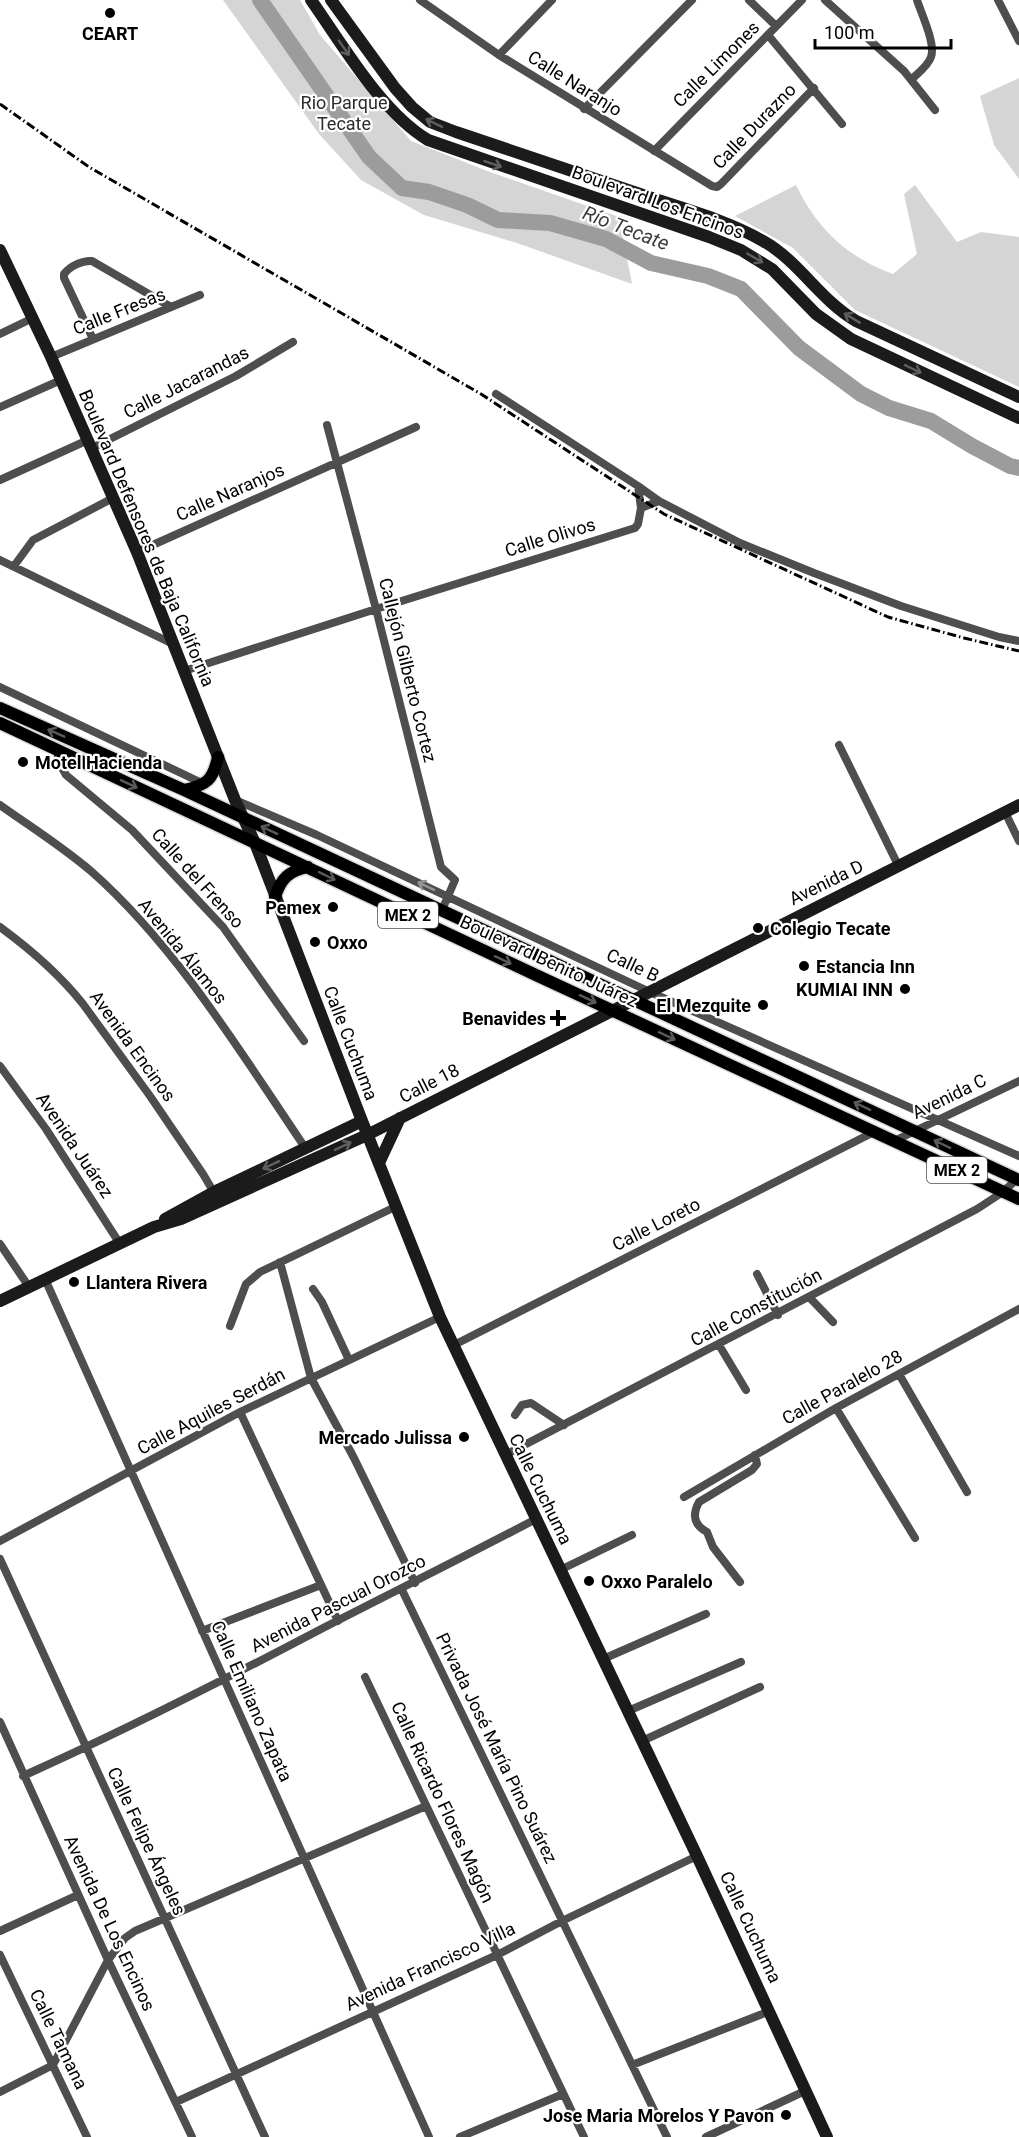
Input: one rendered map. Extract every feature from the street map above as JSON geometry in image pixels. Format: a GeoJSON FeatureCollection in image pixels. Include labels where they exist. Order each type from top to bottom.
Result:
{"type":"FeatureCollection","features":[{"type":"Feature","properties":{"kind":"main road","name":"Boulevard Benito Juárez"},"geometry":{"type":"LineString","coordinates":[[0,708],[184,790],[1018,1180]]}},
{"type":"Feature","properties":{"kind":"main road","name":"Boulevard Benito Juárez"},"geometry":{"type":"LineString","coordinates":[[0,723],[1019,1199]]}},
{"type":"Feature","properties":{"kind":"main road"},"geometry":{"type":"LineString","coordinates":[[184,790],[204,784],[215,771],[218,757]]}},
{"type":"Feature","properties":{"kind":"main road"},"geometry":{"type":"LineString","coordinates":[[178,806],[196,806],[230,821],[241,817]]}},
{"type":"Feature","properties":{"kind":"main road"},"geometry":{"type":"LineString","coordinates":[[275,897],[279,884],[285,876],[295,870],[308,867]]}},
{"type":"Feature","properties":{"kind":"street","name":"Boulevard Los Encinos"},"geometry":{"type":"LineString","coordinates":[[311,0],[379,95],[412,131],[443,147],[709,237],[758,259],[772,269],[816,314],[850,339],[1019,418]]}},
{"type":"Feature","properties":{"kind":"street","name":"Calle Naranjo"},"geometry":{"type":"LineString","coordinates":[[421,0],[499,55],[584,109],[717,187]]}},
{"type":"Feature","properties":{"kind":"street"},"geometry":{"type":"LineString","coordinates":[[499,55],[552,0]]}},
{"type":"Feature","properties":{"kind":"street"},"geometry":{"type":"LineString","coordinates":[[584,109],[692,0]]}},
{"type":"Feature","properties":{"kind":"street"},"geometry":{"type":"LineString","coordinates":[[749,0],[776,26]]}},
{"type":"Feature","properties":{"kind":"street","name":"Calle Limones"},"geometry":{"type":"LineString","coordinates":[[654,151],[802,0]]}},
{"type":"Feature","properties":{"kind":"street"},"geometry":{"type":"LineString","coordinates":[[825,0],[912,79],[935,110]]}},
{"type":"Feature","properties":{"kind":"street"},"geometry":{"type":"LineString","coordinates":[[912,79],[927,64],[932,53],[929,36],[916,0]]}},
{"type":"Feature","properties":{"kind":"street"},"geometry":{"type":"LineString","coordinates":[[998,0],[1019,41]]}},
{"type":"Feature","properties":{"kind":"street","name":"Boulevard Los Encinos"},"geometry":{"type":"LineString","coordinates":[[337,2],[395,88],[421,116],[430,122],[747,232],[785,256],[836,306],[856,321],[1019,397]]}},
{"type":"Feature","properties":{"kind":"street"},"geometry":{"type":"LineString","coordinates":[[768,35],[842,124]]}},
{"type":"Feature","properties":{"kind":"street","name":"Calle Durazno"},"geometry":{"type":"LineString","coordinates":[[717,187],[813,88]]}},
{"type":"Feature","properties":{"kind":"street"},"geometry":{"type":"LineString","coordinates":[[674,225],[678,207]]}},
{"type":"Feature","properties":{"kind":"street","name":"Boulevard Defensores de Baja California"},"geometry":{"type":"LineString","coordinates":[[1,255],[51,357],[137,552],[241,817],[255,843]]}},
{"type":"Feature","properties":{"kind":"street"},"geometry":{"type":"LineString","coordinates":[[93,339],[64,278],[66,270],[81,263],[92,261],[171,307]]}},
{"type":"Feature","properties":{"kind":"street","name":"Calle Fresas"},"geometry":{"type":"LineString","coordinates":[[51,357],[200,295]]}},
{"type":"Feature","properties":{"kind":"street"},"geometry":{"type":"LineString","coordinates":[[0,334],[33,318]]}},
{"type":"Feature","properties":{"kind":"street","name":"Calle Jacarandas"},"geometry":{"type":"LineString","coordinates":[[0,480],[90,444],[236,376],[293,342]]}},
{"type":"Feature","properties":{"kind":"street"},"geometry":{"type":"LineString","coordinates":[[0,407],[61,380]]}},
{"type":"Feature","properties":{"kind":"street"},"geometry":{"type":"LineString","coordinates":[[496,394],[659,501],[740,543],[901,606],[999,637],[1019,641]]}},
{"type":"Feature","properties":{"kind":"street","name":"Callejón Gilberto Cortez"},"geometry":{"type":"LineString","coordinates":[[327,425],[441,867],[455,880],[448,896]]}},
{"type":"Feature","properties":{"kind":"street","name":"Calle Naranjos"},"geometry":{"type":"LineString","coordinates":[[137,552],[416,427]]}},
{"type":"Feature","properties":{"kind":"street"},"geometry":{"type":"LineString","coordinates":[[638,486],[641,508],[659,501]]}},
{"type":"Feature","properties":{"kind":"street"},"geometry":{"type":"LineString","coordinates":[[14,566],[33,540],[113,498]]}},
{"type":"Feature","properties":{"kind":"street","name":"Calle Olivos"},"geometry":{"type":"LineString","coordinates":[[184,671],[635,528],[641,508]]}},
{"type":"Feature","properties":{"kind":"street"},"geometry":{"type":"LineString","coordinates":[[0,560],[173,644]]}},
{"type":"Feature","properties":{"kind":"street"},"geometry":{"type":"LineString","coordinates":[[0,687],[204,784]]}},
{"type":"Feature","properties":{"kind":"street"},"geometry":{"type":"LineString","coordinates":[[839,745],[899,867]]}},
{"type":"Feature","properties":{"kind":"street","name":"Calle del Frenso"},"geometry":{"type":"LineString","coordinates":[[58,750],[57,761],[66,775],[132,830],[223,927],[304,1041]]}},
{"type":"Feature","properties":{"kind":"street","name":"Calle B"},"geometry":{"type":"LineString","coordinates":[[235,800],[318,835],[650,992],[1019,1156]]}},
{"type":"Feature","properties":{"kind":"street","name":"Avenida Álamos"},"geometry":{"type":"LineString","coordinates":[[0,805],[92,873],[170,955],[306,1149]]}},
{"type":"Feature","properties":{"kind":"street","name":"Avenida D"},"geometry":{"type":"LineString","coordinates":[[650,992],[1019,805]]}},
{"type":"Feature","properties":{"kind":"street"},"geometry":{"type":"LineString","coordinates":[[1005,812],[1019,841]]}},
{"type":"Feature","properties":{"kind":"street","name":"Calle Cuchuma"},"geometry":{"type":"LineString","coordinates":[[255,843],[367,1135],[452,1346],[697,1856],[827,2137]]}},
{"type":"Feature","properties":{"kind":"street"},"geometry":{"type":"LineString","coordinates":[[442,910],[448,896]]}},
{"type":"Feature","properties":{"kind":"street","name":"Avenida Encinos"},"geometry":{"type":"LineString","coordinates":[[0,927],[44,964],[83,1004],[150,1096],[216,1197]]}},
{"type":"Feature","properties":{"kind":"street","name":"Calle 18"},"geometry":{"type":"LineString","coordinates":[[216,1197],[367,1135],[650,992]]}},
{"type":"Feature","properties":{"kind":"street","name":"Avenida Juárez"},"geometry":{"type":"LineString","coordinates":[[0,1066],[46,1129],[120,1244]]}},
{"type":"Feature","properties":{"kind":"street","name":"Avenida C"},"geometry":{"type":"LineString","coordinates":[[894,1141],[1019,1081]]}},
{"type":"Feature","properties":{"kind":"street"},"geometry":{"type":"LineString","coordinates":[[379,1163],[400,1118]]}},
{"type":"Feature","properties":{"kind":"street","name":"Calle 18"},"geometry":{"type":"LineString","coordinates":[[0,1301],[154,1227],[181,1219],[216,1197],[362,1121]]}},
{"type":"Feature","properties":{"kind":"street","name":"Calle Loreto"},"geometry":{"type":"LineString","coordinates":[[452,1346],[874,1132]]}},
{"type":"Feature","properties":{"kind":"street","name":"Calle Constitución"},"geometry":{"type":"LineString","coordinates":[[505,1455],[778,1315],[977,1209],[1018,1180]]}},
{"type":"Feature","properties":{"kind":"street"},"geometry":{"type":"LineString","coordinates":[[230,1326],[246,1284],[260,1272],[396,1207]]}},
{"type":"Feature","properties":{"kind":"street"},"geometry":{"type":"LineString","coordinates":[[0,1244],[29,1287]]}},
{"type":"Feature","properties":{"kind":"street"},"geometry":{"type":"LineString","coordinates":[[280,1262],[310,1378],[364,1478],[415,1583]]}},
{"type":"Feature","properties":{"kind":"street"},"geometry":{"type":"LineString","coordinates":[[758,1274],[778,1315]]}},
{"type":"Feature","properties":{"kind":"street","name":"Calle Emiliano Zapata"},"geometry":{"type":"LineString","coordinates":[[45,1279],[429,2137]]}},
{"type":"Feature","properties":{"kind":"street"},"geometry":{"type":"LineString","coordinates":[[313,1288],[349,1360]]}},
{"type":"Feature","properties":{"kind":"street"},"geometry":{"type":"LineString","coordinates":[[810,1298],[833,1322]]}},
{"type":"Feature","properties":{"kind":"street","name":"Calle Paralelo 28"},"geometry":{"type":"LineString","coordinates":[[684,1497],[836,1408],[1019,1309]]}},
{"type":"Feature","properties":{"kind":"street","name":"Calle Aquiles Serdán"},"geometry":{"type":"LineString","coordinates":[[0,1541],[240,1412],[440,1317]]}},
{"type":"Feature","properties":{"kind":"street"},"geometry":{"type":"LineString","coordinates":[[719,1345],[746,1390]]}},
{"type":"Feature","properties":{"kind":"street"},"geometry":{"type":"LineString","coordinates":[[899,1374],[968,1492]]}},
{"type":"Feature","properties":{"kind":"street"},"geometry":{"type":"LineString","coordinates":[[515,1415],[522,1405],[531,1403],[564,1425]]}},
{"type":"Feature","properties":{"kind":"street"},"geometry":{"type":"LineString","coordinates":[[836,1408],[915,1538]]}},
{"type":"Feature","properties":{"kind":"street"},"geometry":{"type":"LineString","coordinates":[[240,1412],[338,1621]]}},
{"type":"Feature","properties":{"kind":"street"},"geometry":{"type":"LineString","coordinates":[[740,1582],[713,1547],[707,1532],[699,1528],[695,1519],[695,1509],[699,1502],[752,1470],[757,1464],[755,1455]]}},
{"type":"Feature","properties":{"kind":"street","name":"Avenida Pascual Orozco"},"geometry":{"type":"LineString","coordinates":[[23,1776],[86,1748],[402,1590],[536,1519]]}},
{"type":"Feature","properties":{"kind":"street"},"geometry":{"type":"LineString","coordinates":[[560,1570],[632,1535]]}},
{"type":"Feature","properties":{"kind":"street","name":"Calle Felipe Ángeles"},"geometry":{"type":"LineString","coordinates":[[0,1559],[265,2137]]}},
{"type":"Feature","properties":{"kind":"street"},"geometry":{"type":"LineString","coordinates":[[202,1631],[321,1585]]}},
{"type":"Feature","properties":{"kind":"street","name":"Privada José María Pino Suárez"},"geometry":{"type":"LineString","coordinates":[[402,1590],[667,2137]]}},
{"type":"Feature","properties":{"kind":"street"},"geometry":{"type":"LineString","coordinates":[[603,1659],[706,1614]]}},
{"type":"Feature","properties":{"kind":"street"},"geometry":{"type":"LineString","coordinates":[[628,1711],[741,1662]]}},
{"type":"Feature","properties":{"kind":"street","name":"Calle Ricardo Flores Magón"},"geometry":{"type":"LineString","coordinates":[[365,1677],[584,2137]]}},
{"type":"Feature","properties":{"kind":"street"},"geometry":{"type":"LineString","coordinates":[[642,1741],[760,1687]]}},
{"type":"Feature","properties":{"kind":"street","name":"Avenida De Los Encinos"},"geometry":{"type":"LineString","coordinates":[[0,1722],[108,1960],[192,2137]]}},
{"type":"Feature","properties":{"kind":"street"},"geometry":{"type":"LineString","coordinates":[[0,2092],[53,2065],[108,1960],[125,1938],[135,1931],[426,1806]]}},
{"type":"Feature","properties":{"kind":"street","name":"Avenida Francisco Villa"},"geometry":{"type":"LineString","coordinates":[[176,2102],[497,1955],[561,1921],[697,1856]]}},
{"type":"Feature","properties":{"kind":"street"},"geometry":{"type":"LineString","coordinates":[[0,1931],[78,1895]]}},
{"type":"Feature","properties":{"kind":"street","name":"Calle Tamana"},"geometry":{"type":"LineString","coordinates":[[0,1955],[87,2137]]}},
{"type":"Feature","properties":{"kind":"street"},"geometry":{"type":"LineString","coordinates":[[632,2065],[770,2011]]}},
{"type":"Feature","properties":{"kind":"street"},"geometry":{"type":"LineString","coordinates":[[706,2137],[805,2091]]}},
{"type":"Feature","properties":{"kind":"street"},"geometry":{"type":"LineString","coordinates":[[460,2137],[563,2094]]}},
{"type":"Feature","properties":{"kind":"green space","name":"Rio Parque Tecate"},"geometry":{"type":"Polygon","coordinates":[[[223,0],[300,0],[320,35],[411,141],[490,172],[619,217],[632,284],[517,243],[424,215],[361,180],[319,134],[223,0]]]}},
{"type":"Feature","properties":{"kind":"green space"},"geometry":{"type":"Polygon","coordinates":[[[1019,78],[1019,179],[994,145],[980,96],[1019,78]]]}},
{"type":"Feature","properties":{"kind":"green space"},"geometry":{"type":"Polygon","coordinates":[[[796,185],[804,201],[835,240],[861,259],[893,274],[917,254],[904,194],[915,185],[957,242],[981,232],[1019,237],[1019,387],[855,310],[793,248],[735,216],[796,185]]]}},
{"type":"Feature","properties":{"kind":"waterway","name":"Río Tecate"},"geometry":{"type":"LineString","coordinates":[[260,0],[369,157],[402,188],[429,192],[467,205],[498,220],[550,223],[606,239],[651,263],[708,276],[741,289],[799,348],[861,394],[889,408],[931,421],[972,446],[1010,466],[1019,468]]}},
{"type":"Feature","properties":{"kind":"railway"},"geometry":{"type":"LineString","coordinates":[[0,104],[89,167],[481,394],[664,514],[888,617],[1019,651]]}},
{"type":"Feature","properties":{"kind":"place","name":"CEART"},"geometry":{"type":"Point","coordinates":[110,13]}},
{"type":"Feature","properties":{"kind":"place","name":"Motel Hacienda"},"geometry":{"type":"Point","coordinates":[23,762]}},
{"type":"Feature","properties":{"kind":"place","name":"Pemex"},"geometry":{"type":"Point","coordinates":[333,907]}},
{"type":"Feature","properties":{"kind":"place","name":"Colegio Tecate"},"geometry":{"type":"Point","coordinates":[758,928]}},
{"type":"Feature","properties":{"kind":"place","name":"Oxxo"},"geometry":{"type":"Point","coordinates":[315,942]}},
{"type":"Feature","properties":{"kind":"place","name":"Estancia Inn"},"geometry":{"type":"Point","coordinates":[804,966]}},
{"type":"Feature","properties":{"kind":"place","name":"KUMIAI INN"},"geometry":{"type":"Point","coordinates":[905,989]}},
{"type":"Feature","properties":{"kind":"place","name":"El Mezquite"},"geometry":{"type":"Point","coordinates":[763,1005]}},
{"type":"Feature","properties":{"kind":"place","name":"Benavides"},"geometry":{"type":"Point","coordinates":[558,1018]}},
{"type":"Feature","properties":{"kind":"place","name":"Llantera Rivera"},"geometry":{"type":"Point","coordinates":[74,1282]}},
{"type":"Feature","properties":{"kind":"place","name":"Mercado Julissa"},"geometry":{"type":"Point","coordinates":[464,1437]}},
{"type":"Feature","properties":{"kind":"place","name":"Oxxo Paralelo"},"geometry":{"type":"Point","coordinates":[589,1581]}},
{"type":"Feature","properties":{"kind":"place","name":"Jose Maria Morelos Y Pavon"},"geometry":{"type":"Point","coordinates":[786,2115]}}]}
